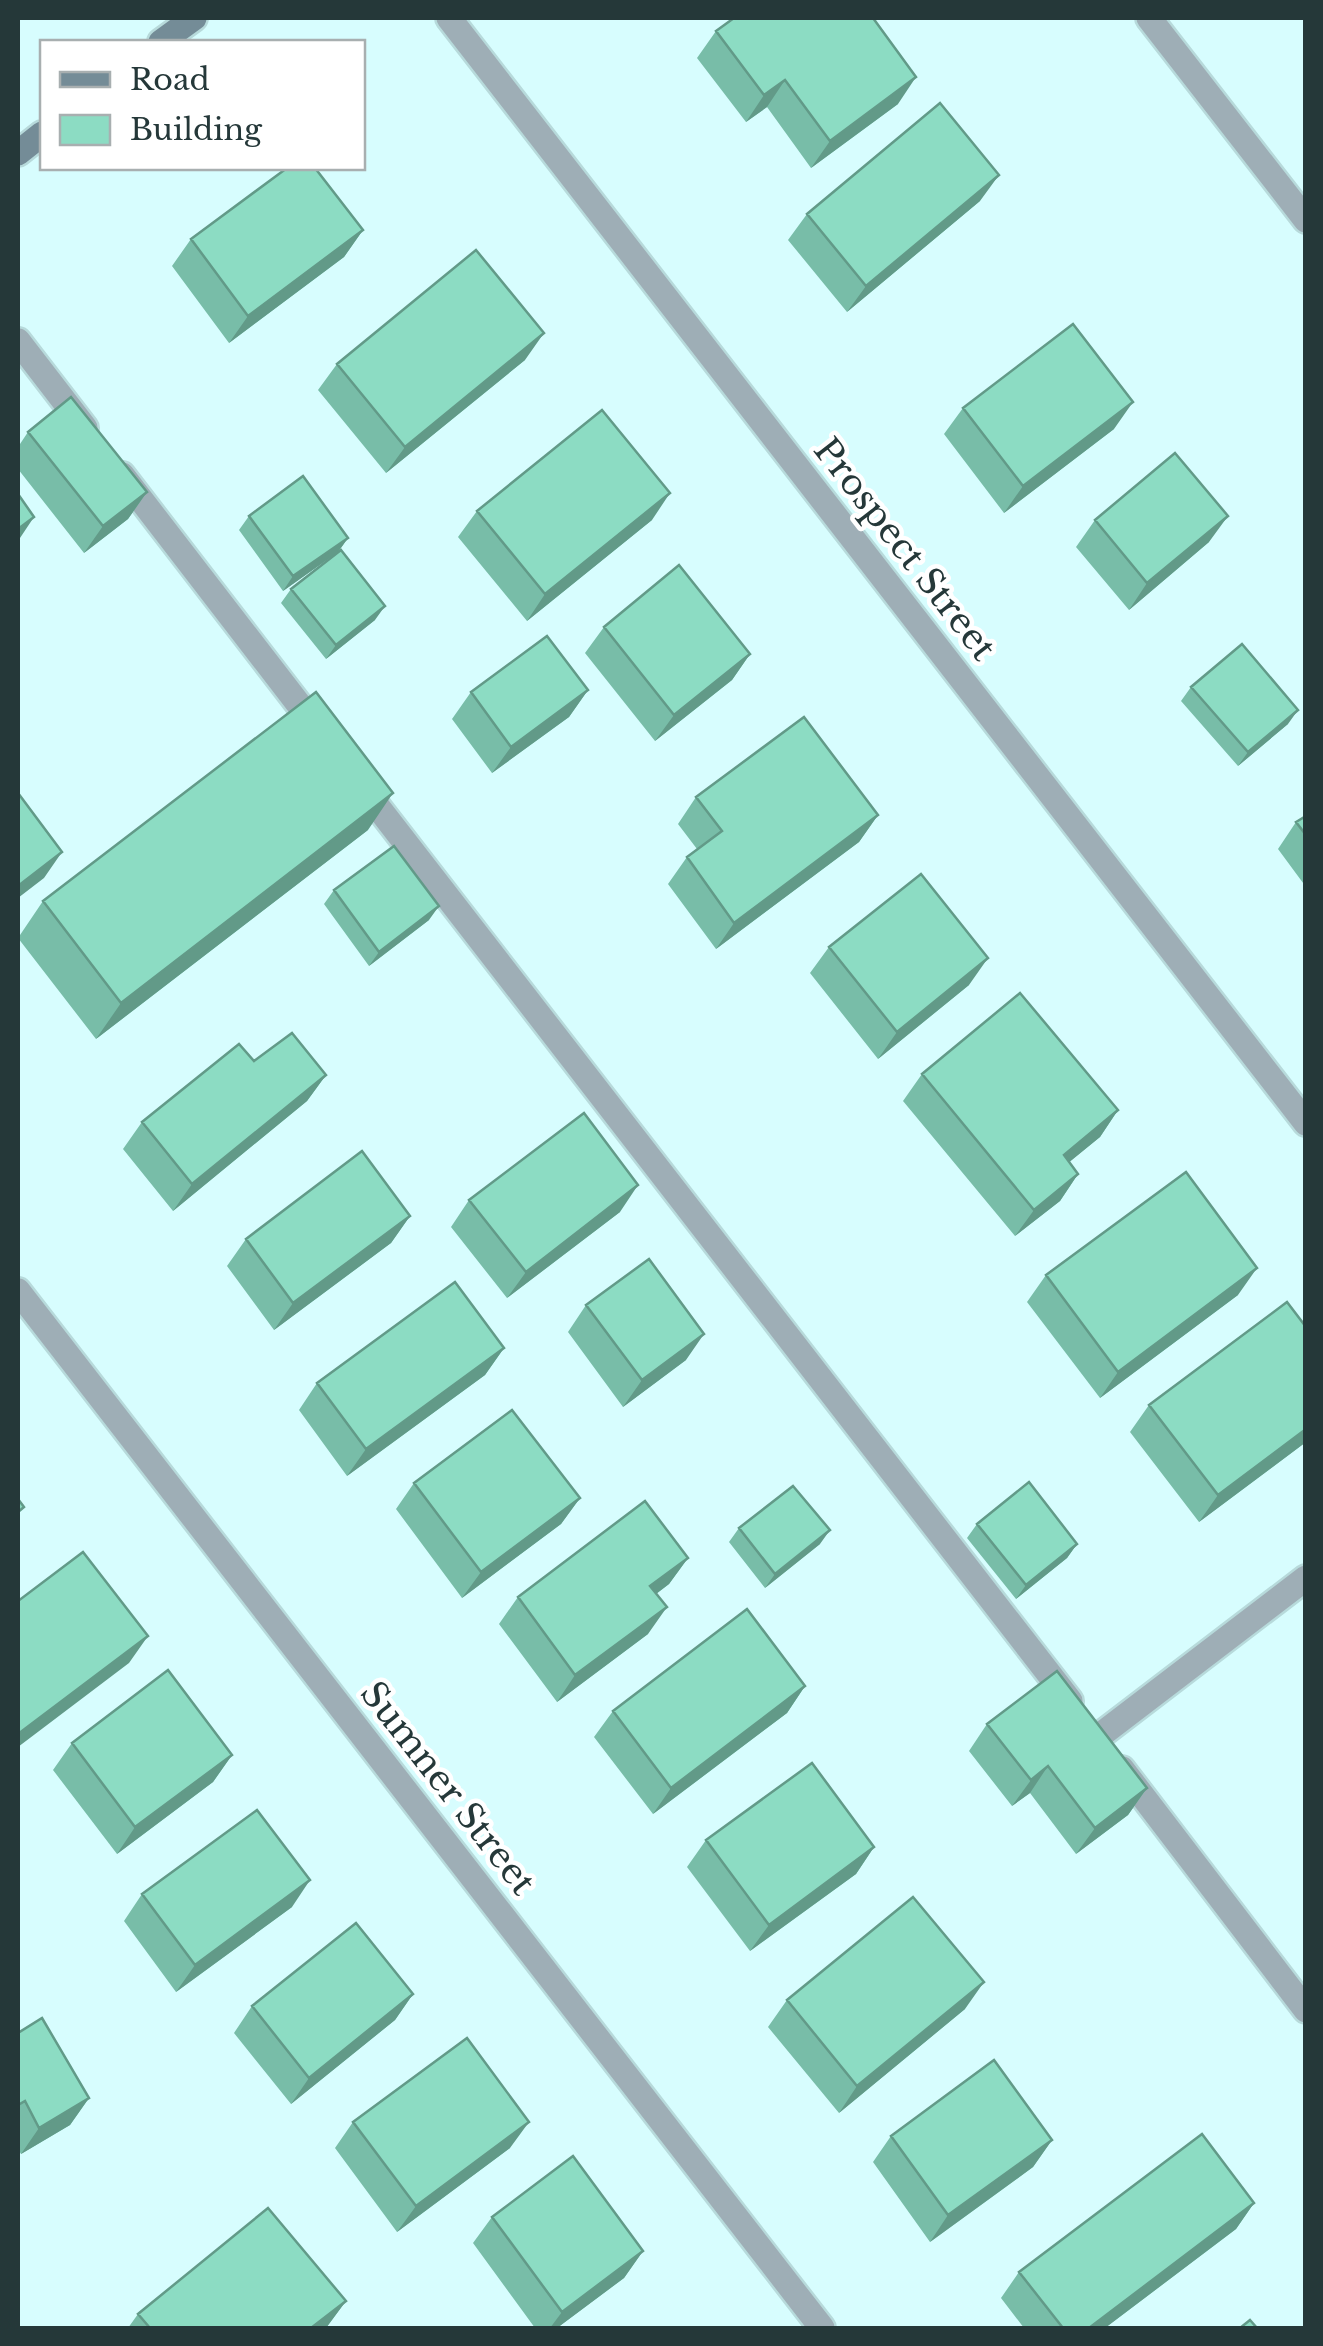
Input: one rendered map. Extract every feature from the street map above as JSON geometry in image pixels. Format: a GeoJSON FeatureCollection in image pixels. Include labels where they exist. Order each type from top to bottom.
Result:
{"type":"FeatureCollection","features":[{"type":"Feature","properties":{"kind":"street"},"geometry":{"type":"LineString","coordinates":[[164,40],[194,18]]}},
{"type":"Feature","properties":{"kind":"street","name":"Prospect Street"},"geometry":{"type":"LineString","coordinates":[[449,18],[1306,1123]]}},
{"type":"Feature","properties":{"kind":"street"},"geometry":{"type":"LineString","coordinates":[[1148,18],[1306,220]]}},
{"type":"Feature","properties":{"kind":"street"},"geometry":{"type":"LineString","coordinates":[[18,153],[40,136]]}},
{"type":"Feature","properties":{"kind":"street"},"geometry":{"type":"LineString","coordinates":[[18,341],[1306,2010]]}},
{"type":"Feature","properties":{"kind":"street","name":"Sumner Street"},"geometry":{"type":"LineString","coordinates":[[18,1291],[822,2328]]}},
{"type":"Feature","properties":{"kind":"street"},"geometry":{"type":"LineString","coordinates":[[1098,1737],[1306,1578]]}},
{"type":"Feature","properties":{"kind":"building"},"geometry":{"type":"Polygon","coordinates":[[[734,18],[873,18],[916,77],[830,141],[785,80],[764,95],[716,31],[734,18]]]}},
{"type":"Feature","properties":{"kind":"building"},"geometry":{"type":"Polygon","coordinates":[[[940,103],[999,175],[866,286],[807,214],[940,103]]]}},
{"type":"Feature","properties":{"kind":"building"},"geometry":{"type":"Polygon","coordinates":[[[284,170],[317,170],[363,230],[248,316],[191,239],[284,170]]]}},
{"type":"Feature","properties":{"kind":"building"},"geometry":{"type":"Polygon","coordinates":[[[476,250],[544,333],[405,447],[337,364],[476,250]]]}},
{"type":"Feature","properties":{"kind":"building"},"geometry":{"type":"Polygon","coordinates":[[[1073,324],[1133,402],[1023,486],[963,408],[1073,324]]]}},
{"type":"Feature","properties":{"kind":"building"},"geometry":{"type":"Polygon","coordinates":[[[71,397],[147,492],[103,526],[28,432],[71,397]]]}},
{"type":"Feature","properties":{"kind":"building"},"geometry":{"type":"Polygon","coordinates":[[[602,410],[670,493],[545,594],[477,511],[602,410]]]}},
{"type":"Feature","properties":{"kind":"building"},"geometry":{"type":"Polygon","coordinates":[[[1175,453],[1228,516],[1147,583],[1095,520],[1175,453]]]}},
{"type":"Feature","properties":{"kind":"building"},"geometry":{"type":"Polygon","coordinates":[[[303,476],[348,538],[293,576],[249,516],[303,476]]]}},
{"type":"Feature","properties":{"kind":"building"},"geometry":{"type":"Polygon","coordinates":[[[18,494],[34,517],[18,529],[18,494]]]}},
{"type":"Feature","properties":{"kind":"building"},"geometry":{"type":"Polygon","coordinates":[[[341,550],[385,606],[336,645],[291,589],[341,550]]]}},
{"type":"Feature","properties":{"kind":"building"},"geometry":{"type":"Polygon","coordinates":[[[679,565],[750,654],[674,715],[604,627],[679,565]]]}},
{"type":"Feature","properties":{"kind":"building"},"geometry":{"type":"Polygon","coordinates":[[[547,636],[588,690],[511,747],[471,692],[547,636]]]}},
{"type":"Feature","properties":{"kind":"building"},"geometry":{"type":"Polygon","coordinates":[[[1242,644],[1298,710],[1248,752],[1191,687],[1242,644]]]}},
{"type":"Feature","properties":{"kind":"building"},"geometry":{"type":"Polygon","coordinates":[[[316,692],[393,793],[121,1003],[43,901],[316,692]]]}},
{"type":"Feature","properties":{"kind":"building"},"geometry":{"type":"Polygon","coordinates":[[[804,717],[878,815],[734,923],[687,857],[722,831],[696,797],[804,717]]]}},
{"type":"Feature","properties":{"kind":"building"},"geometry":{"type":"Polygon","coordinates":[[[18,793],[62,852],[18,886],[18,793]]]}},
{"type":"Feature","properties":{"kind":"building"},"geometry":{"type":"Polygon","coordinates":[[[1306,816],[1306,835],[1296,822],[1306,816]]]}},
{"type":"Feature","properties":{"kind":"building"},"geometry":{"type":"Polygon","coordinates":[[[394,846],[439,906],[379,952],[334,890],[394,846]]]}},
{"type":"Feature","properties":{"kind":"building"},"geometry":{"type":"Polygon","coordinates":[[[921,874],[988,958],[897,1032],[829,947],[921,874]]]}},
{"type":"Feature","properties":{"kind":"building"},"geometry":{"type":"Polygon","coordinates":[[[1020,993],[1118,1110],[1064,1155],[1078,1174],[1034,1210],[922,1074],[1020,993]]]}},
{"type":"Feature","properties":{"kind":"building"},"geometry":{"type":"Polygon","coordinates":[[[292,1033],[326,1075],[192,1184],[142,1122],[239,1044],[254,1061],[292,1033]]]}},
{"type":"Feature","properties":{"kind":"building"},"geometry":{"type":"Polygon","coordinates":[[[584,1113],[638,1185],[526,1272],[469,1200],[584,1113]]]}},
{"type":"Feature","properties":{"kind":"building"},"geometry":{"type":"Polygon","coordinates":[[[362,1151],[410,1216],[293,1303],[246,1239],[362,1151]]]}},
{"type":"Feature","properties":{"kind":"building"},"geometry":{"type":"Polygon","coordinates":[[[1186,1172],[1257,1268],[1118,1372],[1046,1275],[1186,1172]]]}},
{"type":"Feature","properties":{"kind":"building"},"geometry":{"type":"Polygon","coordinates":[[[649,1259],[704,1334],[642,1380],[586,1305],[649,1259]]]}},
{"type":"Feature","properties":{"kind":"building"},"geometry":{"type":"Polygon","coordinates":[[[455,1282],[504,1348],[366,1449],[317,1383],[455,1282]]]}},
{"type":"Feature","properties":{"kind":"building"},"geometry":{"type":"Polygon","coordinates":[[[1287,1302],[1306,1327],[1306,1429],[1218,1495],[1149,1405],[1287,1302]]]}},
{"type":"Feature","properties":{"kind":"building"},"geometry":{"type":"Polygon","coordinates":[[[512,1410],[580,1498],[481,1572],[414,1483],[512,1410]]]}},
{"type":"Feature","properties":{"kind":"building"},"geometry":{"type":"Polygon","coordinates":[[[1029,1482],[1077,1544],[1026,1585],[977,1524],[1029,1482]]]}},
{"type":"Feature","properties":{"kind":"building"},"geometry":{"type":"Polygon","coordinates":[[[793,1486],[830,1530],[775,1574],[739,1528],[793,1486]]]}},
{"type":"Feature","properties":{"kind":"building"},"geometry":{"type":"Polygon","coordinates":[[[645,1501],[688,1558],[650,1586],[667,1607],[575,1675],[518,1597],[645,1501]]]}},
{"type":"Feature","properties":{"kind":"building"},"geometry":{"type":"Polygon","coordinates":[[[83,1552],[148,1636],[18,1734],[18,1601],[83,1552]]]}},
{"type":"Feature","properties":{"kind":"building"},"geometry":{"type":"Polygon","coordinates":[[[747,1609],[805,1686],[671,1788],[613,1711],[747,1609]]]}},
{"type":"Feature","properties":{"kind":"building"},"geometry":{"type":"Polygon","coordinates":[[[168,1670],[232,1755],[135,1827],[72,1743],[168,1670]]]}},
{"type":"Feature","properties":{"kind":"building"},"geometry":{"type":"Polygon","coordinates":[[[1057,1671],[1147,1788],[1095,1828],[1048,1766],[1031,1780],[987,1724],[1057,1671]]]}},
{"type":"Feature","properties":{"kind":"building"},"geometry":{"type":"Polygon","coordinates":[[[812,1763],[874,1847],[769,1925],[706,1840],[812,1763]]]}},
{"type":"Feature","properties":{"kind":"building"},"geometry":{"type":"Polygon","coordinates":[[[257,1810],[310,1880],[195,1965],[142,1894],[257,1810]]]}},
{"type":"Feature","properties":{"kind":"building"},"geometry":{"type":"Polygon","coordinates":[[[913,1897],[984,1982],[857,2086],[787,2000],[913,1897]]]}},
{"type":"Feature","properties":{"kind":"building"},"geometry":{"type":"Polygon","coordinates":[[[356,1923],[413,1994],[309,2078],[252,2006],[356,1923]]]}},
{"type":"Feature","properties":{"kind":"building"},"geometry":{"type":"Polygon","coordinates":[[[42,2018],[89,2098],[39,2128],[25,2101],[18,2105],[18,2033],[42,2018]]]}},
{"type":"Feature","properties":{"kind":"building"},"geometry":{"type":"Polygon","coordinates":[[[467,2038],[529,2122],[416,2206],[353,2122],[467,2038]]]}},
{"type":"Feature","properties":{"kind":"building"},"geometry":{"type":"Polygon","coordinates":[[[994,2060],[1052,2140],[948,2215],[891,2136],[994,2060]]]}},
{"type":"Feature","properties":{"kind":"building"},"geometry":{"type":"Polygon","coordinates":[[[1202,2134],[1254,2203],[1089,2328],[1063,2328],[1019,2272],[1202,2134]]]}},
{"type":"Feature","properties":{"kind":"building"},"geometry":{"type":"Polygon","coordinates":[[[573,2156],[643,2251],[562,2312],[492,2217],[573,2156]]]}},
{"type":"Feature","properties":{"kind":"building"},"geometry":{"type":"Polygon","coordinates":[[[268,2208],[346,2301],[311,2328],[150,2328],[138,2314],[268,2208]]]}},
{"type":"Feature","properties":{"kind":"building"},"geometry":{"type":"Polygon","coordinates":[[[1250,2320],[1257,2328],[1240,2328],[1250,2320]]]}}]}
